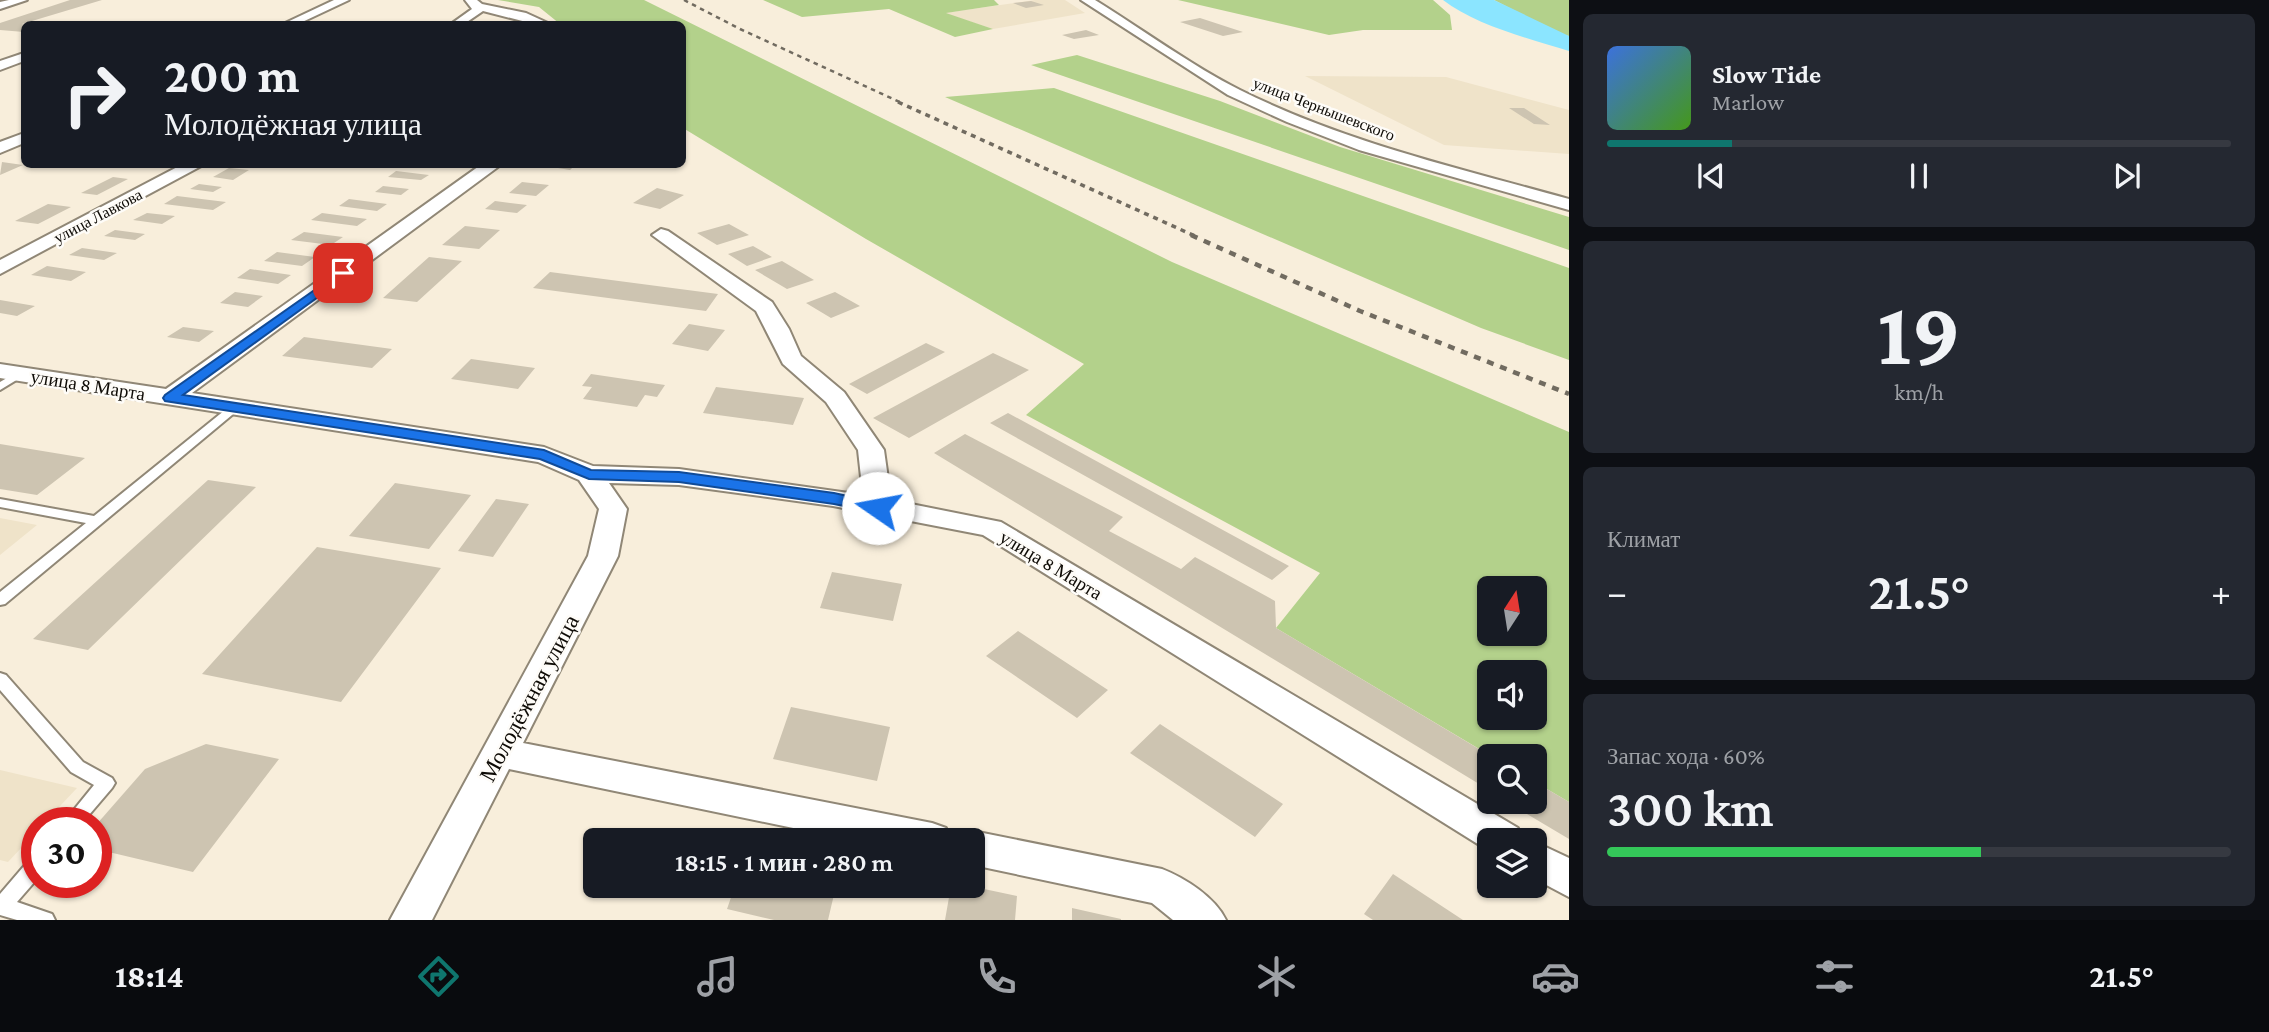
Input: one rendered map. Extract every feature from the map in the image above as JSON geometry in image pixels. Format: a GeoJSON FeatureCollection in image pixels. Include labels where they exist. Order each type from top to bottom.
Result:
{"type":"FeatureCollection","features":[{"type":"Feature","properties":{"kind":"street"},"geometry":{"type":"LineString","coordinates":[[0,6],[21,0]]}},
{"type":"Feature","properties":{"kind":"street"},"geometry":{"type":"LineString","coordinates":[[296,21],[343,0]]}},
{"type":"Feature","properties":{"kind":"street","name":"улица Чернышевского"},"geometry":{"type":"LineString","coordinates":[[1087,0],[1233,92],[1292,119],[1365,147],[1569,205]]}},
{"type":"Feature","properties":{"kind":"street"},"geometry":{"type":"LineString","coordinates":[[462,21],[477,11],[475,3],[536,21]]}},
{"type":"Feature","properties":{"kind":"street"},"geometry":{"type":"LineString","coordinates":[[0,54],[21,57]]}},
{"type":"Feature","properties":{"kind":"street"},"geometry":{"type":"LineString","coordinates":[[0,66],[21,58]]}},
{"type":"Feature","properties":{"kind":"street"},"geometry":{"type":"LineString","coordinates":[[0,148],[21,139]]}},
{"type":"Feature","properties":{"kind":"street","name":"улица Лавкова"},"geometry":{"type":"LineString","coordinates":[[0,268],[189,168]]}},
{"type":"Feature","properties":{"kind":"street"},"geometry":{"type":"LineString","coordinates":[[170,398],[488,168]]}},
{"type":"Feature","properties":{"kind":"street"},"geometry":{"type":"LineString","coordinates":[[661,235],[764,307],[778,329],[791,359],[835,397],[871,450],[878,508]]}},
{"type":"Feature","properties":{"kind":"street","name":"улица 8 Марта"},"geometry":{"type":"LineString","coordinates":[[6,378],[170,398],[544,454],[589,474],[679,477],[834,498],[991,528],[1484,828]]}},
{"type":"Feature","properties":{"kind":"street","name":"Молодёжная улица"},"geometry":{"type":"LineString","coordinates":[[411,920],[603,556],[613,509],[589,474]]}},
{"type":"Feature","properties":{"kind":"street"},"geometry":{"type":"LineString","coordinates":[[501,753],[873,828]]}},
{"type":"Feature","properties":{"kind":"street"},"geometry":{"type":"LineString","coordinates":[[985,850],[1162,887],[1205,920]]}},
{"type":"Feature","properties":{"kind":"street"},"geometry":{"type":"LineString","coordinates":[[1547,866],[1569,879]]}},
{"type":"Feature","properties":{"kind":"lane"},"geometry":{"type":"LineString","coordinates":[[0,600],[234,408]]}},
{"type":"Feature","properties":{"kind":"lane"},"geometry":{"type":"LineString","coordinates":[[0,503],[98,521]]}},
{"type":"Feature","properties":{"kind":"lane"},"geometry":{"type":"LineString","coordinates":[[0,678],[76,767],[106,783],[86,807]]}},
{"type":"Feature","properties":{"kind":"lane"},"geometry":{"type":"LineString","coordinates":[[21,883],[1,906],[45,920]]}},
{"type":"Feature","properties":{"kind":"shaded area"},"geometry":{"type":"Polygon","coordinates":[[[1035,0],[1065,0],[1085,13],[993,29],[944,13],[1035,0]]]}},
{"type":"Feature","properties":{"kind":"shaded area"},"geometry":{"type":"Polygon","coordinates":[[[1305,76],[1446,77],[1569,110],[1569,154],[1444,145],[1305,76]]]}},
{"type":"Feature","properties":{"kind":"shaded area"},"geometry":{"type":"Polygon","coordinates":[[[0,518],[37,525],[0,555],[0,518]]]}},
{"type":"Feature","properties":{"kind":"shaded area"},"geometry":{"type":"Polygon","coordinates":[[[0,770],[77,788],[59,807],[21,807],[21,848],[8,862],[0,860],[0,770]]]}},
{"type":"Feature","properties":{"kind":"green space"},"geometry":{"type":"Polygon","coordinates":[[[498,0],[644,0],[1172,262],[1569,432],[1569,802],[1547,789],[1547,744],[1477,744],[1477,748],[1276,628],[1320,573],[1026,415],[1084,364],[866,239],[686,130],[686,21],[556,21],[539,7],[498,0]]]}},
{"type":"Feature","properties":{"kind":"green space"},"geometry":{"type":"Polygon","coordinates":[[[763,0],[994,0],[999,5],[946,13],[993,29],[955,37],[889,9],[802,17],[763,0]]]}},
{"type":"Feature","properties":{"kind":"green space"},"geometry":{"type":"Polygon","coordinates":[[[1178,0],[1433,0],[1450,15],[1452,30],[1363,30],[1329,35],[1178,0]]]}},
{"type":"Feature","properties":{"kind":"green space"},"geometry":{"type":"Polygon","coordinates":[[[1494,0],[1569,0],[1569,36],[1560,34],[1494,0]]]}},
{"type":"Feature","properties":{"kind":"green space"},"geometry":{"type":"Polygon","coordinates":[[[1077,55],[1220,101],[1340,147],[1569,217],[1569,250],[1031,65],[1077,55]]]}},
{"type":"Feature","properties":{"kind":"green space"},"geometry":{"type":"Polygon","coordinates":[[[1054,88],[1569,268],[1569,360],[1481,328],[945,97],[1054,88]]]}},
{"type":"Feature","properties":{"kind":"water"},"geometry":{"type":"Polygon","coordinates":[[[1443,0],[1494,0],[1569,36],[1569,51],[1487,24],[1443,0]]]}},
{"type":"Feature","properties":{"kind":"building"},"geometry":{"type":"Polygon","coordinates":[[[70,0],[102,0],[32,21],[21,21],[21,32],[0,30],[0,23],[70,0]]]}},
{"type":"Feature","properties":{"kind":"building"},"geometry":{"type":"Polygon","coordinates":[[[1031,1],[1044,5],[1026,8],[1013,3],[1031,1]]]}},
{"type":"Feature","properties":{"kind":"building"},"geometry":{"type":"Polygon","coordinates":[[[1200,18],[1243,32],[1223,36],[1180,22],[1200,18]]]}},
{"type":"Feature","properties":{"kind":"building"},"geometry":{"type":"Polygon","coordinates":[[[1086,30],[1099,35],[1074,39],[1062,35],[1086,30]]]}},
{"type":"Feature","properties":{"kind":"building"},"geometry":{"type":"Polygon","coordinates":[[[1509,108],[1524,108],[1550,125],[1534,124],[1509,108]]]}},
{"type":"Feature","properties":{"kind":"building"},"geometry":{"type":"Polygon","coordinates":[[[2,162],[21,165],[21,166],[0,175],[2,162]]]}},
{"type":"Feature","properties":{"kind":"building"},"geometry":{"type":"Polygon","coordinates":[[[229,168],[249,170],[233,180],[213,177],[229,168]]]}},
{"type":"Feature","properties":{"kind":"building"},"geometry":{"type":"Polygon","coordinates":[[[396,171],[429,175],[421,180],[388,177],[396,171]]]}},
{"type":"Feature","properties":{"kind":"building"},"geometry":{"type":"Polygon","coordinates":[[[113,177],[128,179],[97,195],[81,193],[113,177]]]}},
{"type":"Feature","properties":{"kind":"building"},"geometry":{"type":"Polygon","coordinates":[[[522,182],[549,185],[536,196],[509,193],[522,182]]]}},
{"type":"Feature","properties":{"kind":"building"},"geometry":{"type":"Polygon","coordinates":[[[199,184],[222,187],[213,192],[190,189],[199,184]]]}},
{"type":"Feature","properties":{"kind":"building"},"geometry":{"type":"Polygon","coordinates":[[[383,186],[409,189],[401,195],[375,192],[383,186]]]}},
{"type":"Feature","properties":{"kind":"building"},"geometry":{"type":"Polygon","coordinates":[[[657,188],[684,195],[660,209],[633,203],[657,188]]]}},
{"type":"Feature","properties":{"kind":"building"},"geometry":{"type":"Polygon","coordinates":[[[177,196],[226,202],[213,210],[164,204],[177,196]]]}},
{"type":"Feature","properties":{"kind":"building"},"geometry":{"type":"Polygon","coordinates":[[[349,199],[387,204],[377,211],[339,206],[349,199]]]}},
{"type":"Feature","properties":{"kind":"building"},"geometry":{"type":"Polygon","coordinates":[[[495,201],[527,205],[517,213],[485,209],[495,201]]]}},
{"type":"Feature","properties":{"kind":"building"},"geometry":{"type":"Polygon","coordinates":[[[48,204],[71,207],[38,224],[15,221],[48,204]]]}},
{"type":"Feature","properties":{"kind":"building"},"geometry":{"type":"Polygon","coordinates":[[[147,213],[175,216],[162,224],[133,220],[147,213]]]}},
{"type":"Feature","properties":{"kind":"building"},"geometry":{"type":"Polygon","coordinates":[[[322,213],[367,219],[357,226],[311,220],[322,213]]]}},
{"type":"Feature","properties":{"kind":"building"},"geometry":{"type":"Polygon","coordinates":[[[729,224],[749,235],[717,245],[697,233],[729,224]]]}},
{"type":"Feature","properties":{"kind":"building"},"geometry":{"type":"Polygon","coordinates":[[[465,226],[500,230],[479,249],[442,245],[465,226]]]}},
{"type":"Feature","properties":{"kind":"building"},"geometry":{"type":"Polygon","coordinates":[[[115,230],[145,234],[135,240],[104,236],[115,230]]]}},
{"type":"Feature","properties":{"kind":"building"},"geometry":{"type":"Polygon","coordinates":[[[304,232],[343,237],[331,245],[291,240],[304,232]]]}},
{"type":"Feature","properties":{"kind":"building"},"geometry":{"type":"Polygon","coordinates":[[[753,246],[772,257],[747,266],[728,254],[753,246]]]}},
{"type":"Feature","properties":{"kind":"building"},"geometry":{"type":"Polygon","coordinates":[[[82,248],[117,253],[104,260],[69,255],[82,248]]]}},
{"type":"Feature","properties":{"kind":"building"},"geometry":{"type":"Polygon","coordinates":[[[277,252],[315,257],[302,266],[264,261],[277,252]]]}},
{"type":"Feature","properties":{"kind":"building"},"geometry":{"type":"Polygon","coordinates":[[[429,257],[462,261],[417,302],[383,298],[429,257]]]}},
{"type":"Feature","properties":{"kind":"building"},"geometry":{"type":"Polygon","coordinates":[[[782,261],[814,280],[787,289],[755,270],[782,261]]]}},
{"type":"Feature","properties":{"kind":"building"},"geometry":{"type":"Polygon","coordinates":[[[47,266],[86,272],[71,281],[31,275],[47,266]]]}},
{"type":"Feature","properties":{"kind":"building"},"geometry":{"type":"Polygon","coordinates":[[[250,269],[291,275],[278,284],[237,278],[250,269]]]}},
{"type":"Feature","properties":{"kind":"building"},"geometry":{"type":"Polygon","coordinates":[[[550,272],[718,294],[706,311],[533,288],[550,272]]]}},
{"type":"Feature","properties":{"kind":"building"},"geometry":{"type":"Polygon","coordinates":[[[235,292],[263,296],[248,307],[220,303],[235,292]]]}},
{"type":"Feature","properties":{"kind":"building"},"geometry":{"type":"Polygon","coordinates":[[[835,292],[860,306],[831,318],[806,303],[835,292]]]}},
{"type":"Feature","properties":{"kind":"building"},"geometry":{"type":"Polygon","coordinates":[[[0,300],[35,306],[17,316],[0,313],[0,300]]]}},
{"type":"Feature","properties":{"kind":"building"},"geometry":{"type":"Polygon","coordinates":[[[689,324],[725,330],[708,351],[672,344],[689,324]]]}},
{"type":"Feature","properties":{"kind":"building"},"geometry":{"type":"Polygon","coordinates":[[[183,327],[214,331],[199,342],[167,337],[183,327]]]}},
{"type":"Feature","properties":{"kind":"building"},"geometry":{"type":"Polygon","coordinates":[[[304,337],[392,349],[372,368],[282,356],[304,337]]]}},
{"type":"Feature","properties":{"kind":"building"},"geometry":{"type":"Polygon","coordinates":[[[926,343],[945,352],[867,394],[849,384],[926,343]]]}},
{"type":"Feature","properties":{"kind":"building"},"geometry":{"type":"Polygon","coordinates":[[[993,353],[1029,370],[909,438],[873,418],[993,353]]]}},
{"type":"Feature","properties":{"kind":"building"},"geometry":{"type":"Polygon","coordinates":[[[471,359],[535,368],[518,389],[451,379],[471,359]]]}},
{"type":"Feature","properties":{"kind":"building"},"geometry":{"type":"Polygon","coordinates":[[[591,374],[665,385],[657,397],[645,395],[637,407],[583,399],[592,387],[582,386],[591,374]]]}},
{"type":"Feature","properties":{"kind":"building"},"geometry":{"type":"Polygon","coordinates":[[[716,387],[804,398],[793,425],[703,413],[716,387]]]}},
{"type":"Feature","properties":{"kind":"building"},"geometry":{"type":"Polygon","coordinates":[[[1008,413],[1289,566],[1272,580],[990,423],[1008,413]]]}},
{"type":"Feature","properties":{"kind":"building"},"geometry":{"type":"Polygon","coordinates":[[[965,434],[1123,517],[1109,531],[1181,569],[1195,557],[1275,601],[1276,628],[1477,748],[1477,783],[934,453],[965,434]]]}},
{"type":"Feature","properties":{"kind":"building"},"geometry":{"type":"Polygon","coordinates":[[[0,444],[85,458],[37,495],[0,489],[0,444]]]}},
{"type":"Feature","properties":{"kind":"building"},"geometry":{"type":"Polygon","coordinates":[[[208,480],[256,487],[88,650],[33,639],[208,480]]]}},
{"type":"Feature","properties":{"kind":"building"},"geometry":{"type":"Polygon","coordinates":[[[395,483],[471,495],[429,549],[349,536],[395,483]]]}},
{"type":"Feature","properties":{"kind":"building"},"geometry":{"type":"Polygon","coordinates":[[[496,499],[529,504],[493,557],[458,551],[496,499]]]}},
{"type":"Feature","properties":{"kind":"building"},"geometry":{"type":"Polygon","coordinates":[[[317,547],[441,568],[341,702],[202,674],[317,547]]]}},
{"type":"Feature","properties":{"kind":"building"},"geometry":{"type":"Polygon","coordinates":[[[832,572],[902,584],[893,621],[820,608],[832,572]]]}},
{"type":"Feature","properties":{"kind":"building"},"geometry":{"type":"Polygon","coordinates":[[[1018,631],[1108,690],[1077,718],[986,656],[1018,631]]]}},
{"type":"Feature","properties":{"kind":"building"},"geometry":{"type":"Polygon","coordinates":[[[791,707],[890,727],[877,781],[773,759],[791,707]]]}},
{"type":"Feature","properties":{"kind":"building"},"geometry":{"type":"Polygon","coordinates":[[[1160,724],[1283,804],[1255,837],[1130,753],[1160,724]]]}},
{"type":"Feature","properties":{"kind":"building"},"geometry":{"type":"Polygon","coordinates":[[[206,744],[279,759],[193,872],[112,853],[112,807],[145,769],[206,744]]]}},
{"type":"Feature","properties":{"kind":"building"},"geometry":{"type":"Polygon","coordinates":[[[1547,789],[1569,802],[1569,839],[1527,814],[1547,814],[1547,789]]]}},
{"type":"Feature","properties":{"kind":"building"},"geometry":{"type":"Polygon","coordinates":[[[1393,874],[1463,920],[1373,920],[1364,914],[1393,874]]]}},
{"type":"Feature","properties":{"kind":"building"},"geometry":{"type":"Polygon","coordinates":[[[985,889],[1017,896],[1015,920],[945,920],[949,898],[985,898],[985,889]]]}},
{"type":"Feature","properties":{"kind":"building"},"geometry":{"type":"Polygon","coordinates":[[[731,898],[833,898],[828,920],[774,920],[727,909],[731,898]]]}},
{"type":"Feature","properties":{"kind":"building"},"geometry":{"type":"Polygon","coordinates":[[[1072,908],[1121,919],[1121,920],[1072,920],[1072,908]]]}},
{"type":"Feature","properties":{"kind":"railway"},"geometry":{"type":"LineString","coordinates":[[684,0],[740,29],[902,103]]}},
{"type":"Feature","properties":{"kind":"railway"},"geometry":{"type":"LineString","coordinates":[[898,102],[1195,236]]}},
{"type":"Feature","properties":{"kind":"railway"},"geometry":{"type":"LineString","coordinates":[[1191,235],[1360,311],[1569,394]]}},
{"type":"Feature","properties":{"kind":"route"},"geometry":{"type":"LineString","coordinates":[[343,273],[170,398],[544,454],[589,474],[679,477],[834,498],[878,508]]}}]}
